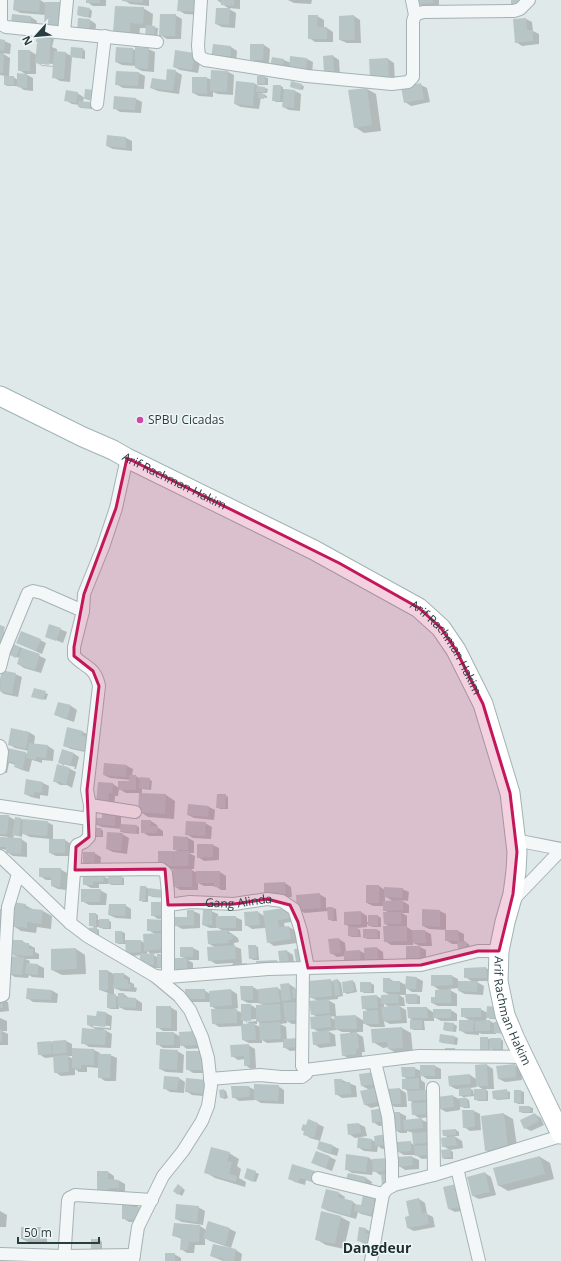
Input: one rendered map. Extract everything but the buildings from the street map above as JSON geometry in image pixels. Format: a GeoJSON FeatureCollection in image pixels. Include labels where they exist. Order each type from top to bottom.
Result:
{"type":"FeatureCollection","features":[{"type":"Feature","properties":{"kind":"main road","name":"Arif Rachman Hakim"},"geometry":{"type":"LineString","coordinates":[[0,396],[83,437],[113,450],[339,563],[419,608],[441,628],[456,650],[483,704],[510,793],[517,852],[516,871],[513,894],[499,951],[498,981],[505,1016],[561,1135]]}},
{"type":"Feature","properties":{"kind":"street"},"geometry":{"type":"LineString","coordinates":[[1,0],[0,24],[6,27],[157,42]]}},
{"type":"Feature","properties":{"kind":"street"},"geometry":{"type":"LineString","coordinates":[[64,32],[67,0]]}},
{"type":"Feature","properties":{"kind":"street"},"geometry":{"type":"LineString","coordinates":[[201,0],[198,46],[199,56],[205,60],[307,76],[392,84],[408,82],[413,77],[413,21],[415,15],[412,0]]}},
{"type":"Feature","properties":{"kind":"street"},"geometry":{"type":"LineString","coordinates":[[415,15],[422,12],[514,11],[520,9],[529,0]]}},
{"type":"Feature","properties":{"kind":"street"},"geometry":{"type":"LineString","coordinates":[[97,104],[105,36]]}},
{"type":"Feature","properties":{"kind":"street"},"geometry":{"type":"LineString","coordinates":[[70,922],[76,847],[89,837],[90,805],[87,790],[99,686],[93,671],[74,656],[74,647],[83,611],[84,594],[103,547],[116,508],[127,458]]}},
{"type":"Feature","properties":{"kind":"street"},"geometry":{"type":"LineString","coordinates":[[0,667],[4,651],[28,593],[33,591],[42,593],[83,611]]}},
{"type":"Feature","properties":{"kind":"street"},"geometry":{"type":"LineString","coordinates":[[0,746],[2,752],[0,768]]}},
{"type":"Feature","properties":{"kind":"street"},"geometry":{"type":"LineString","coordinates":[[90,805],[135,812]]}},
{"type":"Feature","properties":{"kind":"street"},"geometry":{"type":"LineString","coordinates":[[0,806],[89,819]]}},
{"type":"Feature","properties":{"kind":"street"},"geometry":{"type":"LineString","coordinates":[[515,840],[561,849]]}},
{"type":"Feature","properties":{"kind":"street"},"geometry":{"type":"LineString","coordinates":[[510,904],[561,849]]}},
{"type":"Feature","properties":{"kind":"street"},"geometry":{"type":"LineString","coordinates":[[0,856],[86,936],[162,979],[179,996],[190,1010],[202,1037],[208,1058],[211,1086],[208,1106],[202,1121],[183,1150],[163,1176],[138,1227],[134,1258],[64,1259],[5,1256]]}},
{"type":"Feature","properties":{"kind":"street"},"geometry":{"type":"LineString","coordinates":[[75,870],[161,870],[166,873],[168,905],[162,979]]}},
{"type":"Feature","properties":{"kind":"street"},"geometry":{"type":"LineString","coordinates":[[0,996],[2,995],[8,907],[18,874]]}},
{"type":"Feature","properties":{"kind":"street","name":"Gang Alinda"},"geometry":{"type":"LineString","coordinates":[[168,905],[190,902],[234,904],[267,899],[282,901],[294,909],[301,932],[305,968],[302,1066],[307,1071]]}},
{"type":"Feature","properties":{"kind":"street"},"geometry":{"type":"LineString","coordinates":[[162,979],[268,970],[421,965],[478,951],[499,951]]}},
{"type":"Feature","properties":{"kind":"street"},"geometry":{"type":"LineString","coordinates":[[210,1079],[260,1075],[302,1077],[307,1071],[425,1056],[524,1057]]}},
{"type":"Feature","properties":{"kind":"street"},"geometry":{"type":"LineString","coordinates":[[371,1261],[388,1190],[392,1161],[388,1116],[375,1062]]}},
{"type":"Feature","properties":{"kind":"street"},"geometry":{"type":"LineString","coordinates":[[433,1088],[434,1175]]}},
{"type":"Feature","properties":{"kind":"street"},"geometry":{"type":"LineString","coordinates":[[318,1178],[388,1190],[561,1135]]}},
{"type":"Feature","properties":{"kind":"street"},"geometry":{"type":"LineString","coordinates":[[457,1168],[479,1261]]}},
{"type":"Feature","properties":{"kind":"street"},"geometry":{"type":"LineString","coordinates":[[64,1259],[68,1201],[72,1196],[152,1200]]}},
{"type":"Feature","properties":{"kind":"highlighted area"},"geometry":{"type":"Polygon","coordinates":[[[127,458],[339,563],[419,608],[441,628],[456,650],[483,704],[510,793],[517,852],[513,894],[499,951],[478,951],[421,965],[308,968],[298,922],[290,905],[267,899],[234,904],[168,905],[165,869],[75,870],[76,847],[89,837],[87,790],[99,686],[93,671],[74,656],[74,647],[84,594],[116,508],[127,458]]]}},
{"type":"Feature","properties":{"kind":"place","name":"SPBU Cicadas"},"geometry":{"type":"Point","coordinates":[140,420]}},
{"type":"Feature","properties":{"kind":"district","name":"Dangdeur"},"geometry":{"type":"Point","coordinates":[377,1248]}}]}
